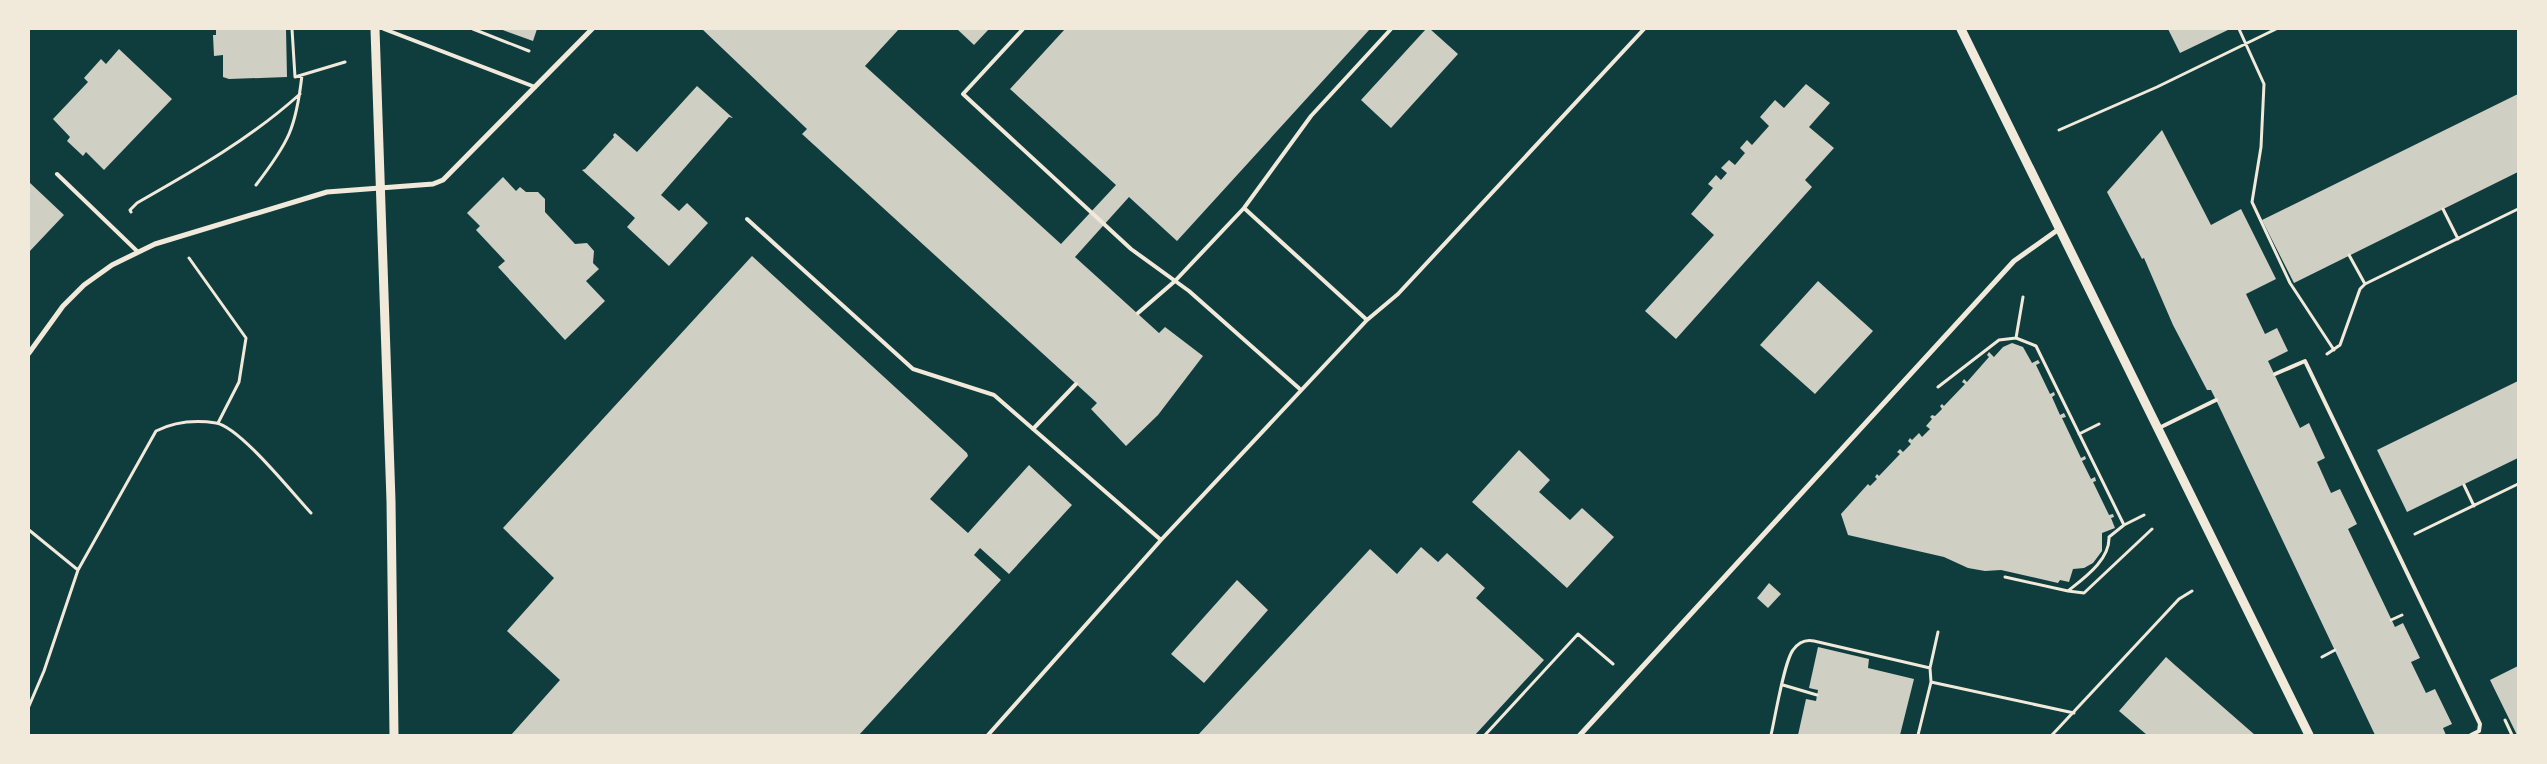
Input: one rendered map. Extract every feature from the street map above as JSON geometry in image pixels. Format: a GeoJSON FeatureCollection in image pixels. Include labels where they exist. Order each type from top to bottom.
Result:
{"type":"FeatureCollection","features":[{"type":"Feature","properties":{"kind":"street"},"geometry":{"type":"LineString","coordinates":[[375,29],[390,501],[394,735]]}},
{"type":"Feature","properties":{"kind":"street"},"geometry":{"type":"LineString","coordinates":[[29,353],[71,296],[97,275],[138,252],[176,237],[327,192],[433,184],[443,180],[592,29]]}},
{"type":"Feature","properties":{"kind":"street"},"geometry":{"type":"LineString","coordinates":[[1961,29],[2309,735]]}},
{"type":"Feature","properties":{"kind":"street"},"geometry":{"type":"LineString","coordinates":[[1580,735],[2014,260],[2059,229]]}},
{"type":"Feature","properties":{"kind":"lane"},"geometry":{"type":"LineString","coordinates":[[384,29],[535,88]]}},
{"type":"Feature","properties":{"kind":"lane"},"geometry":{"type":"LineString","coordinates":[[1024,29],[963,94],[1131,248],[1216,314],[1301,390]]}},
{"type":"Feature","properties":{"kind":"lane"},"geometry":{"type":"LineString","coordinates":[[1138,314],[1175,282],[1244,208],[1310,116],[1390,29]]}},
{"type":"Feature","properties":{"kind":"lane"},"geometry":{"type":"LineString","coordinates":[[988,735],[1161,540],[1367,320],[1398,294],[1644,29]]}},
{"type":"Feature","properties":{"kind":"lane"},"geometry":{"type":"LineString","coordinates":[[57,174],[138,252]]}},
{"type":"Feature","properties":{"kind":"lane"},"geometry":{"type":"LineString","coordinates":[[1244,208],[1367,320]]}},
{"type":"Feature","properties":{"kind":"lane"},"geometry":{"type":"LineString","coordinates":[[747,219],[913,369],[994,395],[1161,540]]}},
{"type":"Feature","properties":{"kind":"lane"},"geometry":{"type":"LineString","coordinates":[[2275,374],[2305,361],[2480,724],[2479,731],[2470,735]]}},
{"type":"Feature","properties":{"kind":"lane"},"geometry":{"type":"LineString","coordinates":[[1033,429],[1076,384]]}},
{"type":"Feature","properties":{"kind":"lane"},"geometry":{"type":"LineString","coordinates":[[2157,429],[2216,400]]}},
{"type":"Feature","properties":{"kind":"path"},"geometry":{"type":"LineString","coordinates":[[292,29],[294,77],[345,62]]}},
{"type":"Feature","properties":{"kind":"path"},"geometry":{"type":"LineString","coordinates":[[473,29],[529,51]]}},
{"type":"Feature","properties":{"kind":"path"},"geometry":{"type":"LineString","coordinates":[[2239,29],[2264,84],[2261,147],[2252,202],[2290,283],[2334,350]]}},
{"type":"Feature","properties":{"kind":"path"},"geometry":{"type":"LineString","coordinates":[[2059,130],[2157,87],[2276,29]]}},
{"type":"Feature","properties":{"kind":"path"},"geometry":{"type":"LineString","coordinates":[[256,185],[286,144],[294,126],[302,75]]}},
{"type":"Feature","properties":{"kind":"path"},"geometry":{"type":"LineString","coordinates":[[133,217],[130,210],[137,203],[220,156],[271,121],[300,94]]}},
{"type":"Feature","properties":{"kind":"path"},"geometry":{"type":"LineString","coordinates":[[2443,209],[2458,239]]}},
{"type":"Feature","properties":{"kind":"path"},"geometry":{"type":"LineString","coordinates":[[2305,361],[2334,350],[2340,345],[2360,289],[2365,284],[2518,209]]}},
{"type":"Feature","properties":{"kind":"path"},"geometry":{"type":"LineString","coordinates":[[2349,255],[2365,284]]}},
{"type":"Feature","properties":{"kind":"path"},"geometry":{"type":"LineString","coordinates":[[188,256],[246,338],[239,382],[218,423]]}},
{"type":"Feature","properties":{"kind":"path"},"geometry":{"type":"LineString","coordinates":[[2016,338],[2023,297]]}},
{"type":"Feature","properties":{"kind":"path"},"geometry":{"type":"LineString","coordinates":[[1938,387],[1999,340],[2016,338],[2036,346],[2124,525]]}},
{"type":"Feature","properties":{"kind":"path"},"geometry":{"type":"LineString","coordinates":[[29,706],[44,671],[78,570],[156,431],[172,423],[218,423],[244,440],[311,513]]}},
{"type":"Feature","properties":{"kind":"path"},"geometry":{"type":"LineString","coordinates":[[2079,434],[2099,424]]}},
{"type":"Feature","properties":{"kind":"path"},"geometry":{"type":"LineString","coordinates":[[2414,534],[2518,484]]}},
{"type":"Feature","properties":{"kind":"path"},"geometry":{"type":"LineString","coordinates":[[2464,485],[2474,506]]}},
{"type":"Feature","properties":{"kind":"path"},"geometry":{"type":"LineString","coordinates":[[2068,591],[2094,568],[2105,555],[2109,545],[2109,537],[2124,525],[2144,515]]}},
{"type":"Feature","properties":{"kind":"path"},"geometry":{"type":"LineString","coordinates":[[2005,577],[2084,593],[2152,529]]}},
{"type":"Feature","properties":{"kind":"path"},"geometry":{"type":"LineString","coordinates":[[29,530],[78,570]]}},
{"type":"Feature","properties":{"kind":"path"},"geometry":{"type":"LineString","coordinates":[[2052,735],[2179,599],[2192,590]]}},
{"type":"Feature","properties":{"kind":"path"},"geometry":{"type":"LineString","coordinates":[[1918,735],[1931,682],[1930,668],[1938,632]]}},
{"type":"Feature","properties":{"kind":"path"},"geometry":{"type":"LineString","coordinates":[[1485,735],[1578,634],[1631,680]]}},
{"type":"Feature","properties":{"kind":"path"},"geometry":{"type":"LineString","coordinates":[[1771,735],[1792,652],[1806,640],[1930,668]]}},
{"type":"Feature","properties":{"kind":"path"},"geometry":{"type":"LineString","coordinates":[[2322,657],[2335,650]]}},
{"type":"Feature","properties":{"kind":"path"},"geometry":{"type":"LineString","coordinates":[[1931,682],[2074,712]]}},
{"type":"Feature","properties":{"kind":"path"},"geometry":{"type":"LineString","coordinates":[[1783,685],[1817,695]]}},
{"type":"Feature","properties":{"kind":"path"},"geometry":{"type":"LineString","coordinates":[[2508,726],[2512,735]]}},
{"type":"Feature","properties":{"kind":"building"},"geometry":{"type":"Polygon","coordinates":[[[216,29],[286,29],[287,77],[229,79],[223,77],[223,55],[214,56],[213,35],[216,35],[216,29]]]}},
{"type":"Feature","properties":{"kind":"building"},"geometry":{"type":"Polygon","coordinates":[[[500,29],[537,29],[533,41],[500,29]]]}},
{"type":"Feature","properties":{"kind":"building"},"geometry":{"type":"Polygon","coordinates":[[[702,29],[899,29],[865,66],[1061,244],[1116,185],[1010,89],[1065,29],[1370,29],[1177,241],[1129,197],[1075,257],[1159,333],[1165,327],[1203,356],[1158,415],[1126,446],[1091,409],[1097,403],[802,134],[807,129],[702,29]]]}},
{"type":"Feature","properties":{"kind":"building"},"geometry":{"type":"Polygon","coordinates":[[[957,29],[989,29],[974,45],[957,29]]]}},
{"type":"Feature","properties":{"kind":"building"},"geometry":{"type":"Polygon","coordinates":[[[1426,29],[1430,29],[1458,54],[1391,128],[1361,100],[1426,29]]]}},
{"type":"Feature","properties":{"kind":"building"},"geometry":{"type":"Polygon","coordinates":[[[2168,29],[2230,29],[2180,53],[2168,29]]]}},
{"type":"Feature","properties":{"kind":"building"},"geometry":{"type":"Polygon","coordinates":[[[119,49],[172,99],[104,170],[86,152],[83,156],[67,141],[70,137],[53,119],[88,82],[84,78],[101,59],[106,64],[119,49]]]}},
{"type":"Feature","properties":{"kind":"building"},"geometry":{"type":"Polygon","coordinates":[[[1806,84],[1830,103],[1809,127],[1834,148],[1805,180],[1812,187],[1676,339],[1645,311],[1714,235],[1691,214],[1713,188],[1708,184],[1716,175],[1721,180],[1727,173],[1721,168],[1729,160],[1735,165],[1745,153],[1740,148],[1747,140],[1752,145],[1769,126],[1760,117],[1775,100],[1784,108],[1806,84]]]}},
{"type":"Feature","properties":{"kind":"building"},"geometry":{"type":"Polygon","coordinates":[[[697,86],[733,118],[729,117],[661,195],[679,211],[687,203],[708,223],[669,266],[627,227],[635,218],[582,170],[614,137],[615,133],[637,152],[697,86]]]}},
{"type":"Feature","properties":{"kind":"building"},"geometry":{"type":"Polygon","coordinates":[[[2518,94],[2518,172],[2294,283],[2262,220],[2518,94]]]}},
{"type":"Feature","properties":{"kind":"building"},"geometry":{"type":"Polygon","coordinates":[[[2162,130],[2211,225],[2241,209],[2276,279],[2246,294],[2265,334],[2277,328],[2288,351],[2268,361],[2300,428],[2309,423],[2325,458],[2317,462],[2331,493],[2340,489],[2357,524],[2348,529],[2395,627],[2403,623],[2420,658],[2411,662],[2426,693],[2435,689],[2452,724],[2443,728],[2446,735],[2375,735],[2216,400],[2211,390],[2207,390],[2173,325],[2144,258],[2142,259],[2107,192],[2162,130]]]}},
{"type":"Feature","properties":{"kind":"building"},"geometry":{"type":"Polygon","coordinates":[[[503,177],[516,191],[520,187],[526,192],[538,192],[545,199],[545,212],[575,244],[587,243],[594,251],[593,263],[599,269],[586,281],[605,301],[565,340],[498,267],[505,261],[476,230],[480,226],[467,213],[503,177]]]}},
{"type":"Feature","properties":{"kind":"building"},"geometry":{"type":"Polygon","coordinates":[[[29,182],[64,215],[29,252],[29,182]]]}},
{"type":"Feature","properties":{"kind":"building"},"geometry":{"type":"Polygon","coordinates":[[[752,256],[967,453],[968,456],[930,499],[968,533],[1029,465],[1072,505],[1009,574],[980,548],[974,555],[1001,580],[859,735],[511,735],[560,680],[507,631],[554,578],[503,528],[752,256]]]}},
{"type":"Feature","properties":{"kind":"building"},"geometry":{"type":"Polygon","coordinates":[[[1818,281],[1873,331],[1815,394],[1760,345],[1818,281]]]}},
{"type":"Feature","properties":{"kind":"building"},"geometry":{"type":"Polygon","coordinates":[[[2012,343],[2023,347],[2032,363],[2038,360],[2040,363],[2036,365],[2050,394],[2054,392],[2055,395],[2052,397],[2060,415],[2064,413],[2066,417],[2062,418],[2081,458],[2085,456],[2086,459],[2082,461],[2091,479],[2095,477],[2096,481],[2093,482],[2109,515],[2113,514],[2114,517],[2111,518],[2115,528],[2102,533],[2102,551],[2093,563],[2084,568],[2073,569],[2069,582],[2060,580],[2058,583],[2001,570],[1985,571],[1968,568],[1944,557],[1848,535],[1841,514],[1868,484],[1870,486],[1877,479],[1875,477],[1877,474],[1879,476],[1900,454],[1897,452],[1900,449],[1903,452],[1911,444],[1908,441],[1910,438],[1912,440],[1919,433],[1922,437],[1930,429],[1926,426],[1932,419],[1930,417],[1932,415],[1935,416],[1942,409],[1940,406],[1942,404],[1944,406],[1965,384],[1962,382],[1964,379],[1967,382],[1989,357],[1987,355],[1989,352],[1994,357],[2003,347],[2012,343]]]}},
{"type":"Feature","properties":{"kind":"building"},"geometry":{"type":"Polygon","coordinates":[[[2518,381],[2518,458],[2407,512],[2377,450],[2518,381]]]}},
{"type":"Feature","properties":{"kind":"building"},"geometry":{"type":"Polygon","coordinates":[[[1519,450],[1550,480],[1539,492],[1570,520],[1582,508],[1614,537],[1567,588],[1472,502],[1519,450]]]}},
{"type":"Feature","properties":{"kind":"building"},"geometry":{"type":"Polygon","coordinates":[[[1421,547],[1438,562],[1447,553],[1485,588],[1476,598],[1544,660],[1475,735],[1198,735],[1370,549],[1397,574],[1421,547]]]}},
{"type":"Feature","properties":{"kind":"building"},"geometry":{"type":"Polygon","coordinates":[[[1237,580],[1268,610],[1204,683],[1171,654],[1237,580]]]}},
{"type":"Feature","properties":{"kind":"building"},"geometry":{"type":"Polygon","coordinates":[[[1769,583],[1781,594],[1768,608],[1757,598],[1769,583]]]}},
{"type":"Feature","properties":{"kind":"building"},"geometry":{"type":"Polygon","coordinates":[[[1818,647],[1869,659],[1868,668],[1914,679],[1900,735],[1798,735],[1806,699],[1816,701],[1818,690],[1809,688],[1818,647]]]}},
{"type":"Feature","properties":{"kind":"building"},"geometry":{"type":"Polygon","coordinates":[[[2166,657],[2255,735],[2147,735],[2119,711],[2166,657]]]}},
{"type":"Feature","properties":{"kind":"building"},"geometry":{"type":"Polygon","coordinates":[[[2518,666],[2518,735],[2517,735],[2490,680],[2518,666]]]}}]}
